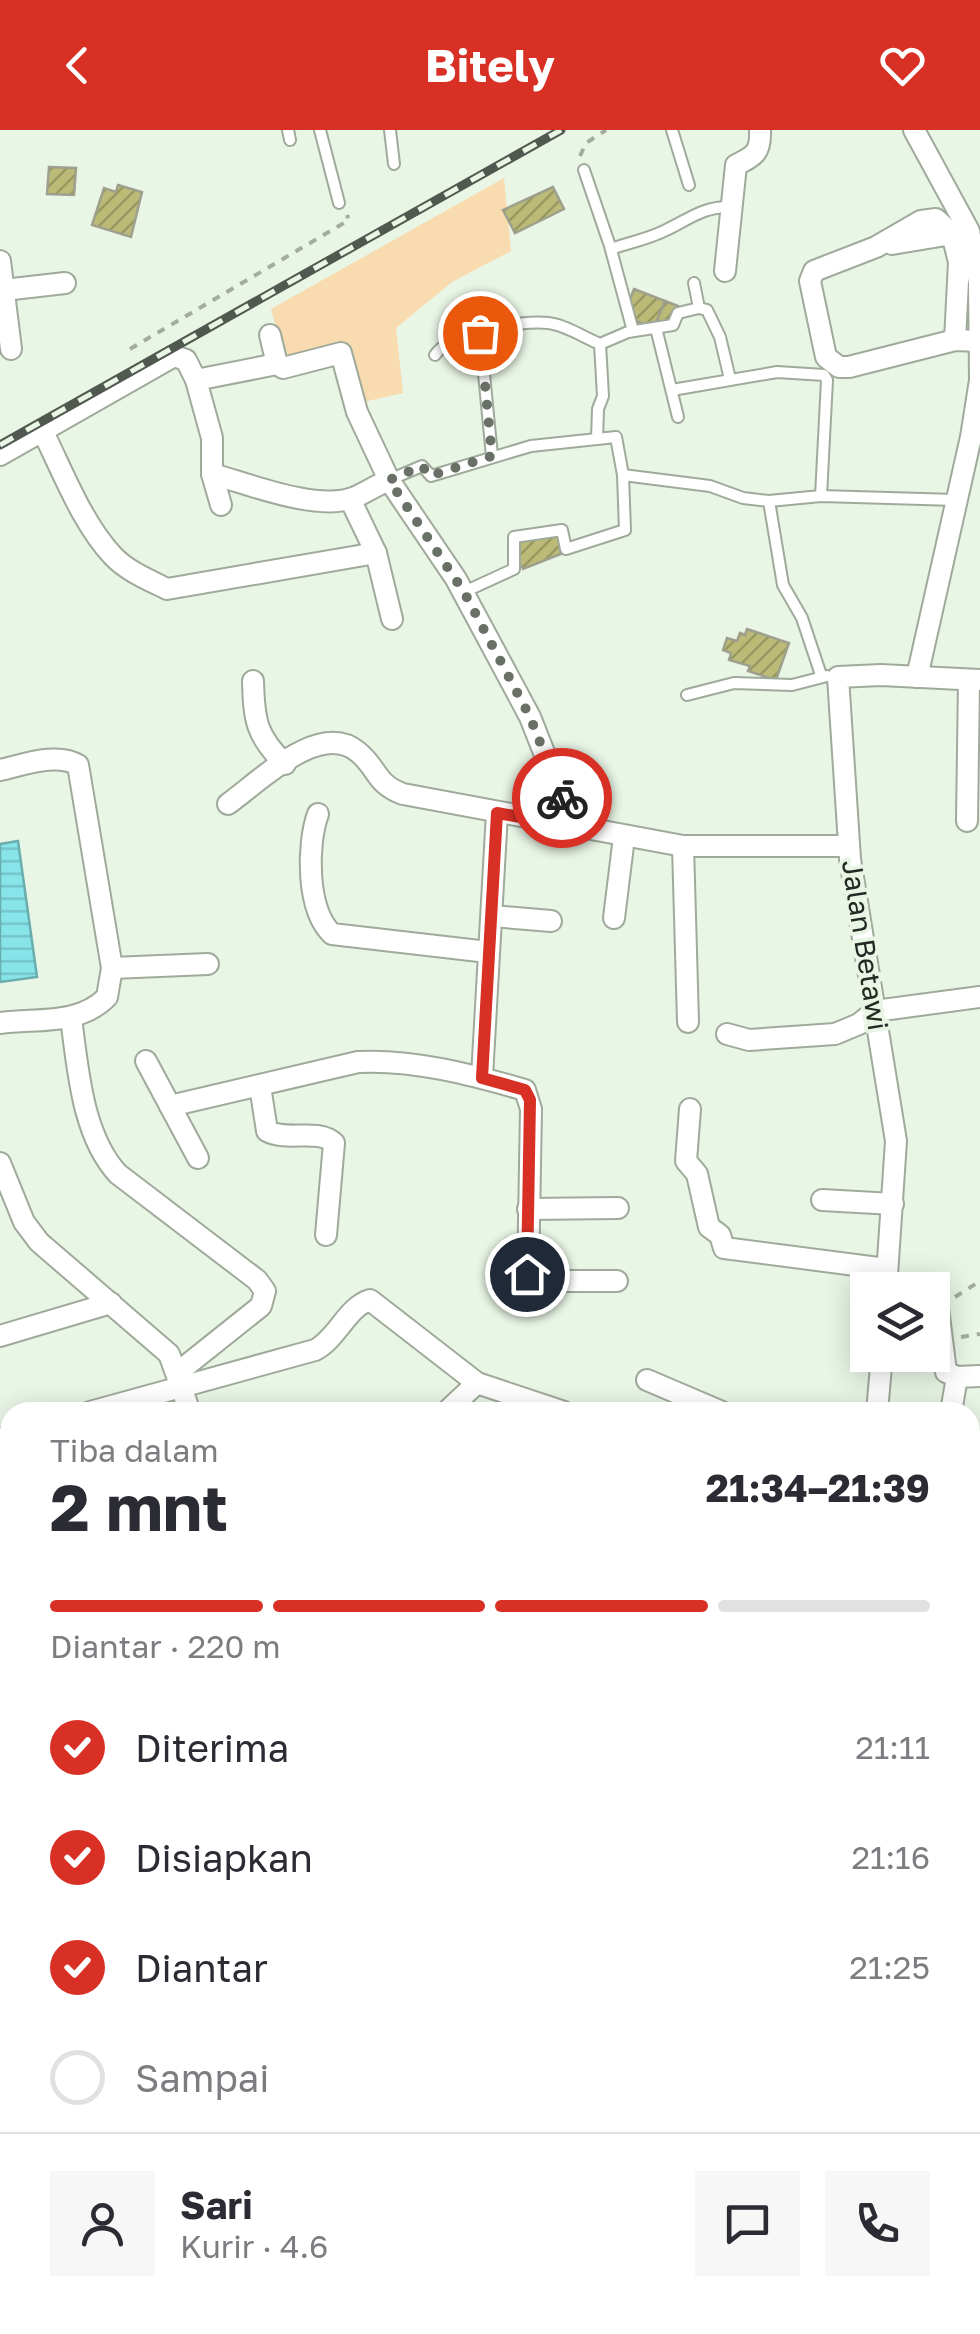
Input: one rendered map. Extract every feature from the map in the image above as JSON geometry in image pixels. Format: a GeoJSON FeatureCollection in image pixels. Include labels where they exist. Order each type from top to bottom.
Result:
{"type":"FeatureCollection","features":[{"type":"Feature","properties":{"kind":"street"},"geometry":{"type":"LineString","coordinates":[[725,271],[736,165],[756,155],[761,147],[760,130]]}},
{"type":"Feature","properties":{"kind":"street"},"geometry":{"type":"LineString","coordinates":[[915,130],[967,230],[979,282],[980,341],[975,438],[956,500],[917,677]]}},
{"type":"Feature","properties":{"kind":"street"},"geometry":{"type":"LineString","coordinates":[[967,230],[876,247],[814,271],[810,281],[826,358],[831,364],[849,367],[955,340],[980,341]]}},
{"type":"Feature","properties":{"kind":"street"},"geometry":{"type":"LineString","coordinates":[[955,340],[959,262],[967,230]]}},
{"type":"Feature","properties":{"kind":"street"},"geometry":{"type":"LineString","coordinates":[[0,261],[11,349]]}},
{"type":"Feature","properties":{"kind":"street"},"geometry":{"type":"LineString","coordinates":[[4,290],[66,283]]}},
{"type":"Feature","properties":{"kind":"street"},"geometry":{"type":"LineString","coordinates":[[270,335],[277,364]]}},
{"type":"Feature","properties":{"kind":"street"},"geometry":{"type":"LineString","coordinates":[[196,380],[277,364],[284,368],[340,353],[358,412],[389,480],[464,592],[530,717],[573,826]]}},
{"type":"Feature","properties":{"kind":"street"},"geometry":{"type":"LineString","coordinates":[[0,455],[174,356],[186,360],[196,380],[212,438],[212,474],[221,505]]}},
{"type":"Feature","properties":{"kind":"street"},"geometry":{"type":"LineString","coordinates":[[42,432],[85,515],[114,557],[168,589],[376,553]]}},
{"type":"Feature","properties":{"kind":"street"},"geometry":{"type":"LineString","coordinates":[[212,474],[306,498],[350,499],[389,480]]}},
{"type":"Feature","properties":{"kind":"street"},"geometry":{"type":"LineString","coordinates":[[350,499],[376,553],[392,618]]}},
{"type":"Feature","properties":{"kind":"street"},"geometry":{"type":"LineString","coordinates":[[830,676],[974,680],[968,821]]}},
{"type":"Feature","properties":{"kind":"street","name":"Jalan Betawi"},"geometry":{"type":"LineString","coordinates":[[830,676],[858,919],[896,1141],[887,1272]]}},
{"type":"Feature","properties":{"kind":"street"},"geometry":{"type":"LineString","coordinates":[[253,681],[258,731],[285,764]]}},
{"type":"Feature","properties":{"kind":"street"},"geometry":{"type":"LineString","coordinates":[[228,804],[314,744],[341,742],[359,752],[388,788],[497,813],[683,846],[850,846]]}},
{"type":"Feature","properties":{"kind":"street"},"geometry":{"type":"LineString","coordinates":[[0,770],[55,760],[69,759],[78,764],[112,968],[107,998],[88,1011],[70,1018],[0,1023]]}},
{"type":"Feature","properties":{"kind":"street"},"geometry":{"type":"LineString","coordinates":[[482,1078],[497,813]]}},
{"type":"Feature","properties":{"kind":"street"},"geometry":{"type":"LineString","coordinates":[[318,814],[310,836],[311,876],[324,926],[332,934],[488,952]]}},
{"type":"Feature","properties":{"kind":"street"},"geometry":{"type":"LineString","coordinates":[[614,918],[624,837]]}},
{"type":"Feature","properties":{"kind":"street"},"geometry":{"type":"LineString","coordinates":[[683,846],[688,1022]]}},
{"type":"Feature","properties":{"kind":"street"},"geometry":{"type":"LineString","coordinates":[[492,916],[551,921]]}},
{"type":"Feature","properties":{"kind":"street"},"geometry":{"type":"LineString","coordinates":[[112,968],[208,964]]}},
{"type":"Feature","properties":{"kind":"street"},"geometry":{"type":"LineString","coordinates":[[727,1034],[750,1040],[835,1034],[859,1024],[875,1011],[980,997]]}},
{"type":"Feature","properties":{"kind":"street"},"geometry":{"type":"LineString","coordinates":[[70,1018],[92,1128],[105,1160],[258,1280],[265,1291],[262,1306],[180,1379]]}},
{"type":"Feature","properties":{"kind":"street"},"geometry":{"type":"LineString","coordinates":[[146,1060],[198,1158]]}},
{"type":"Feature","properties":{"kind":"street"},"geometry":{"type":"LineString","coordinates":[[170,1106],[358,1062],[381,1061],[482,1078],[528,1094],[528,1278],[617,1281]]}},
{"type":"Feature","properties":{"kind":"street"},"geometry":{"type":"LineString","coordinates":[[260,1086],[268,1131],[277,1136],[324,1136],[334,1143],[326,1235]]}},
{"type":"Feature","properties":{"kind":"street"},"geometry":{"type":"LineString","coordinates":[[690,1109],[686,1162],[697,1174],[710,1227],[720,1235],[724,1248],[850,1272]]}},
{"type":"Feature","properties":{"kind":"street"},"geometry":{"type":"LineString","coordinates":[[0,1163],[30,1231],[169,1354],[187,1402]]}},
{"type":"Feature","properties":{"kind":"street"},"geometry":{"type":"LineString","coordinates":[[822,1200],[893,1204]]}},
{"type":"Feature","properties":{"kind":"street"},"geometry":{"type":"LineString","coordinates":[[528,1209],[618,1208]]}},
{"type":"Feature","properties":{"kind":"street"},"geometry":{"type":"LineString","coordinates":[[117,1402],[180,1379],[315,1350],[332,1339],[358,1306],[370,1300],[477,1384],[533,1402]]}},
{"type":"Feature","properties":{"kind":"street"},"geometry":{"type":"LineString","coordinates":[[0,1336],[112,1302]]}},
{"type":"Feature","properties":{"kind":"street"},"geometry":{"type":"LineString","coordinates":[[878,1402],[881,1372]]}},
{"type":"Feature","properties":{"kind":"street"},"geometry":{"type":"LineString","coordinates":[[947,1372],[980,1376]]}},
{"type":"Feature","properties":{"kind":"street"},"geometry":{"type":"LineString","coordinates":[[952,1402],[957,1376]]}},
{"type":"Feature","properties":{"kind":"street"},"geometry":{"type":"LineString","coordinates":[[648,1380],[699,1402]]}},
{"type":"Feature","properties":{"kind":"street"},"geometry":{"type":"LineString","coordinates":[[457,1402],[477,1384]]}},
{"type":"Feature","properties":{"kind":"lane"},"geometry":{"type":"LineString","coordinates":[[320,130],[339,203]]}},
{"type":"Feature","properties":{"kind":"lane"},"geometry":{"type":"LineString","coordinates":[[390,130],[394,164]]}},
{"type":"Feature","properties":{"kind":"lane"},"geometry":{"type":"LineString","coordinates":[[672,130],[689,185]]}},
{"type":"Feature","properties":{"kind":"lane"},"geometry":{"type":"LineString","coordinates":[[584,170],[633,331]]}},
{"type":"Feature","properties":{"kind":"lane"},"geometry":{"type":"LineString","coordinates":[[611,249],[664,231],[692,213],[717,206],[732,207]]}},
{"type":"Feature","properties":{"kind":"lane"},"geometry":{"type":"LineString","coordinates":[[694,283],[699,308]]}},
{"type":"Feature","properties":{"kind":"lane"},"geometry":{"type":"LineString","coordinates":[[435,355],[450,342],[521,323],[551,324],[600,344],[633,331],[673,326],[678,314],[699,308],[707,310],[720,337],[730,379]]}},
{"type":"Feature","properties":{"kind":"lane"},"geometry":{"type":"LineString","coordinates":[[656,328],[678,417]]}},
{"type":"Feature","properties":{"kind":"lane"},"geometry":{"type":"LineString","coordinates":[[480,333],[492,456]]}},
{"type":"Feature","properties":{"kind":"lane"},"geometry":{"type":"LineString","coordinates":[[597,439],[598,409],[603,396],[600,344]]}},
{"type":"Feature","properties":{"kind":"lane"},"geometry":{"type":"LineString","coordinates":[[672,390],[777,372],[819,373],[826,377],[820,496]]}},
{"type":"Feature","properties":{"kind":"lane"},"geometry":{"type":"LineString","coordinates":[[389,480],[422,466],[430,476],[531,446],[616,437],[623,475],[625,530],[566,549],[562,530],[514,537],[514,568],[464,592]]}},
{"type":"Feature","properties":{"kind":"lane"},"geometry":{"type":"LineString","coordinates":[[623,475],[710,486],[742,498],[956,500]]}},
{"type":"Feature","properties":{"kind":"lane"},"geometry":{"type":"LineString","coordinates":[[688,695],[734,683],[792,685],[830,676],[783,586],[769,500]]}},
{"type":"Feature","properties":{"kind":"path"},"geometry":{"type":"LineString","coordinates":[[584,170],[580,152],[606,130]]}},
{"type":"Feature","properties":{"kind":"path"},"geometry":{"type":"LineString","coordinates":[[130,349],[349,220],[339,203]]}},
{"type":"Feature","properties":{"kind":"path"},"geometry":{"type":"LineString","coordinates":[[950,1296],[980,1281]]}},
{"type":"Feature","properties":{"kind":"green space"},"geometry":{"type":"Polygon","coordinates":[[[504,178],[511,251],[452,282],[396,328],[403,393],[359,403],[342,348],[285,360],[271,309],[504,178]]]}},
{"type":"Feature","properties":{"kind":"water"},"geometry":{"type":"Polygon","coordinates":[[[18,841],[37,977],[0,982],[0,844],[18,841]]]}},
{"type":"Feature","properties":{"kind":"building"},"geometry":{"type":"Polygon","coordinates":[[[49,167],[76,168],[74,195],[47,194],[49,167]]]}},
{"type":"Feature","properties":{"kind":"building"},"geometry":{"type":"Polygon","coordinates":[[[118,185],[142,192],[131,237],[92,225],[104,188],[116,192],[118,185]]]}},
{"type":"Feature","properties":{"kind":"building"},"geometry":{"type":"Polygon","coordinates":[[[553,187],[564,209],[515,233],[503,210],[553,187]]]}},
{"type":"Feature","properties":{"kind":"building"},"geometry":{"type":"Polygon","coordinates":[[[634,289],[665,301],[654,328],[631,319],[627,307],[634,289]]]}},
{"type":"Feature","properties":{"kind":"building"},"geometry":{"type":"Polygon","coordinates":[[[665,301],[678,306],[670,325],[654,328],[665,301]]]}},
{"type":"Feature","properties":{"kind":"building"},"geometry":{"type":"Polygon","coordinates":[[[558,533],[561,554],[523,569],[517,539],[558,533]]]}},
{"type":"Feature","properties":{"kind":"building"},"geometry":{"type":"Polygon","coordinates":[[[747,629],[789,643],[776,680],[748,671],[750,666],[729,660],[731,653],[723,650],[727,638],[737,641],[747,629]]]}},
{"type":"Feature","properties":{"kind":"railway"},"geometry":{"type":"LineString","coordinates":[[0,445],[561,130]]}},
{"type":"Feature","properties":{"kind":"way so far"},"geometry":{"type":"LineString","coordinates":[[480,333],[492,456],[430,476],[422,466],[389,480],[464,592],[530,717],[562,798]]}},
{"type":"Feature","properties":{"kind":"route"},"geometry":{"type":"LineString","coordinates":[[527,1274],[530,1100],[525,1090],[482,1078],[497,813],[573,826],[562,798]]}}]}
